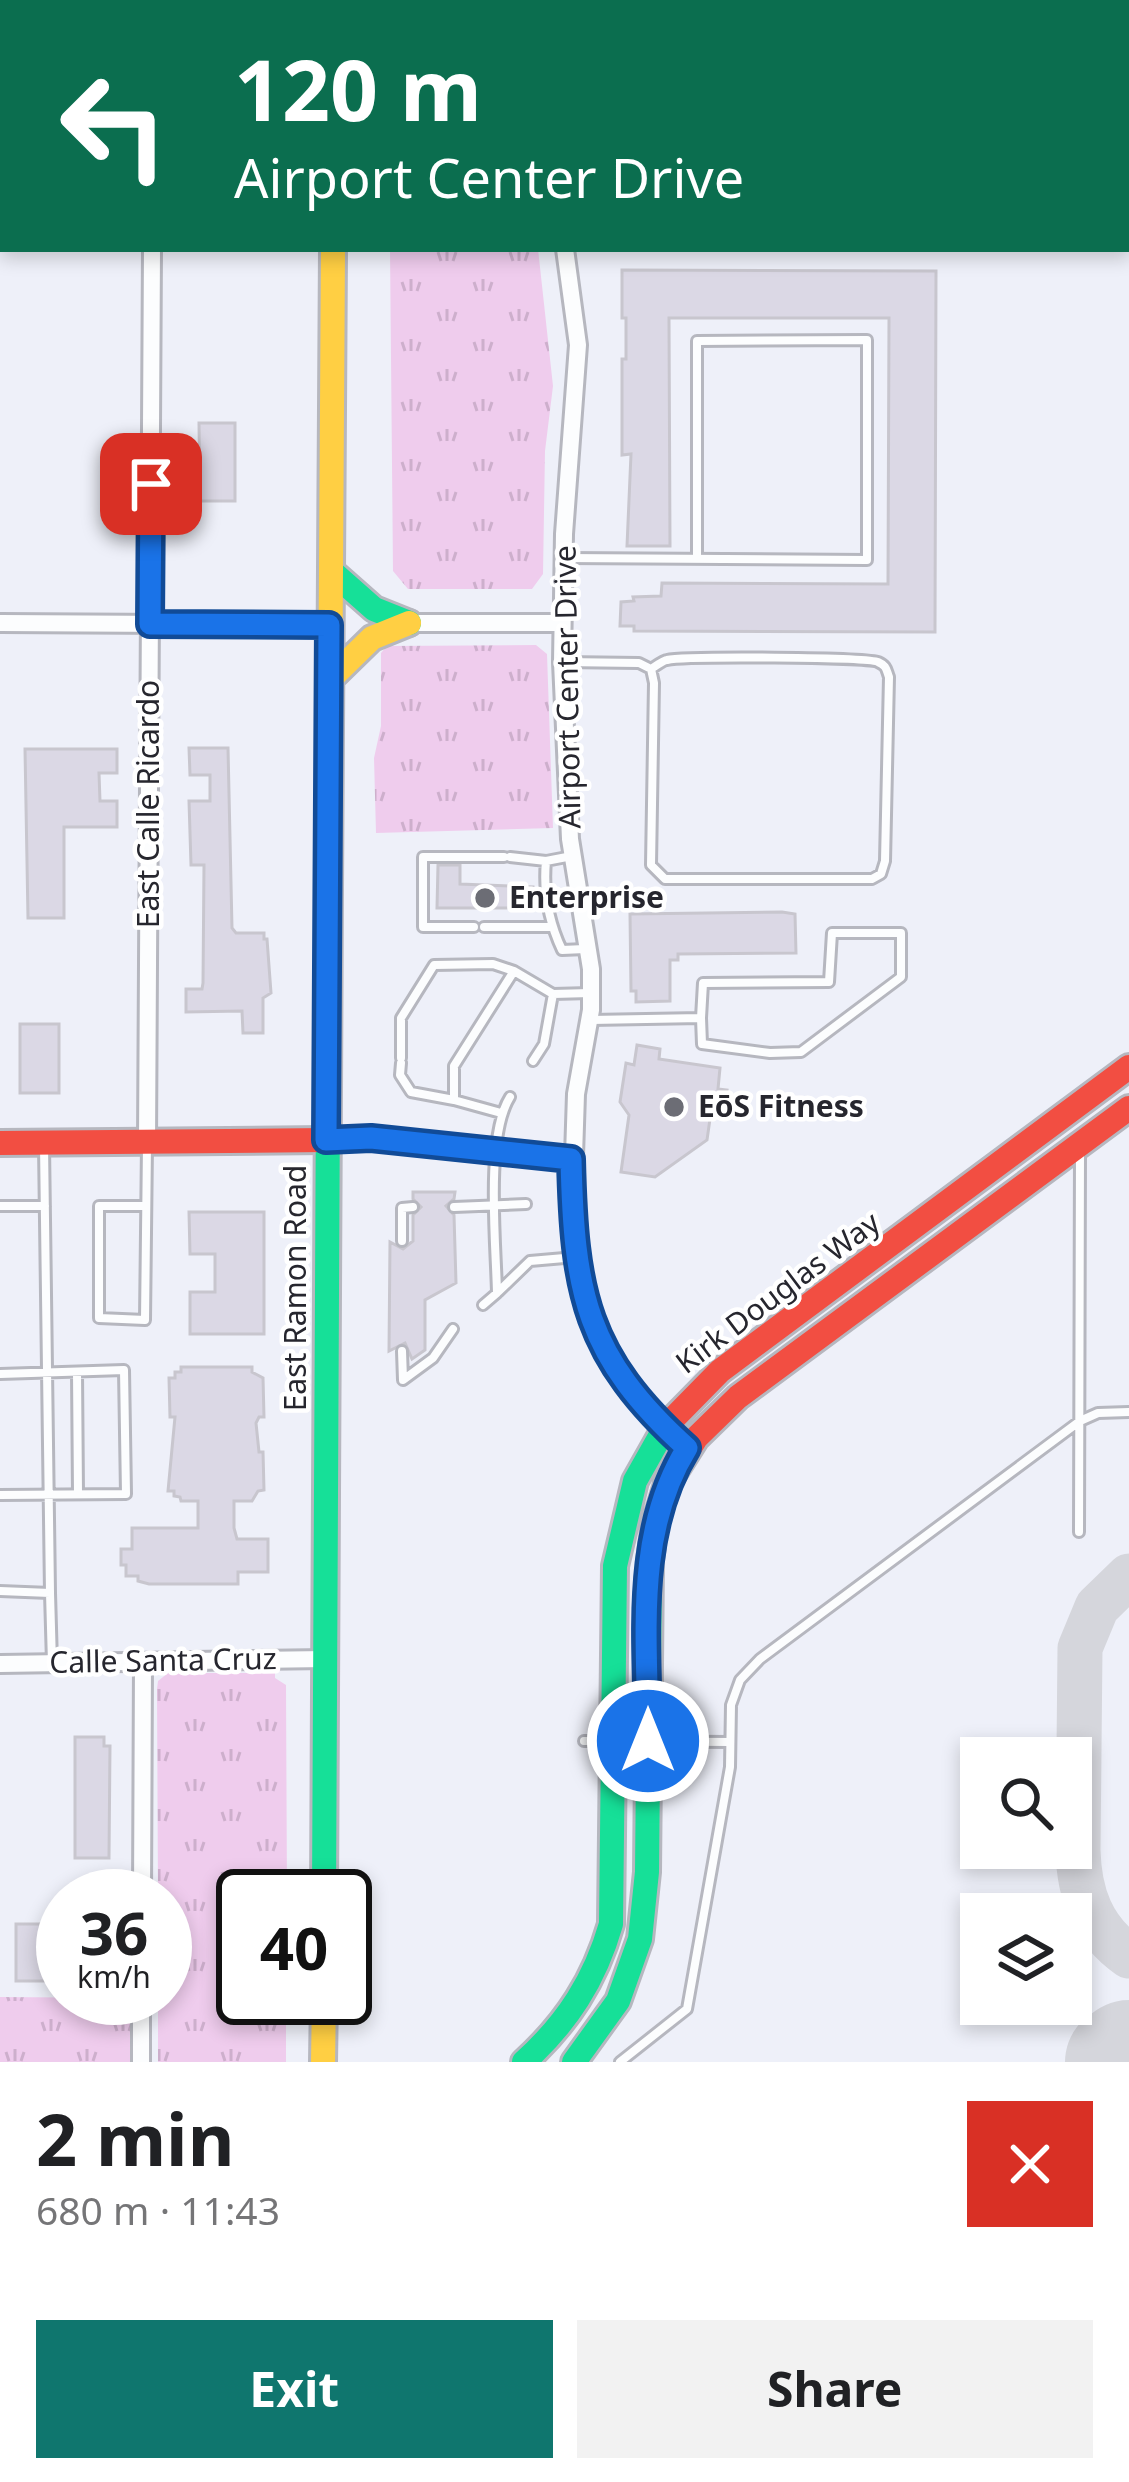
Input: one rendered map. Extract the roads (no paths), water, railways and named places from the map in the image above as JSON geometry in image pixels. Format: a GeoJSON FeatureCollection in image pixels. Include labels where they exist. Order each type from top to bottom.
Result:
{"type":"FeatureCollection","features":[{"type":"Feature","properties":{"kind":"street","name":"East Calle Ricardo"},"geometry":{"type":"LineString","coordinates":[[147,1143],[152,252]]}},
{"type":"Feature","properties":{"kind":"street","name":"East Ramon Road"},"geometry":{"type":"LineString","coordinates":[[325,1869],[333,252]]}},
{"type":"Feature","properties":{"kind":"street","name":"Airport Center Drive"},"geometry":{"type":"LineString","coordinates":[[565,252],[578,345],[560,623],[573,856],[589,949],[591,993],[571,1159],[576,1257],[598,1340],[618,1375],[687,1448]]}},
{"type":"Feature","properties":{"kind":"street"},"geometry":{"type":"LineString","coordinates":[[331,571],[374,608],[409,623]]}},
{"type":"Feature","properties":{"kind":"street"},"geometry":{"type":"LineString","coordinates":[[0,623],[329,625]]}},
{"type":"Feature","properties":{"kind":"street"},"geometry":{"type":"LineString","coordinates":[[329,680],[372,638],[409,623],[560,623]]}},
{"type":"Feature","properties":{"kind":"street","name":"Kirk Douglas Way"},"geometry":{"type":"LineString","coordinates":[[524,2062],[575,2012],[603,1954],[614,1892],[615,1566],[620,1524],[643,1457],[689,1397],[720,1371],[1129,1067]]}},
{"type":"Feature","properties":{"kind":"street","name":"Kirk Douglas Way"},"geometry":{"type":"LineString","coordinates":[[574,2062],[608,2020],[639,1948],[647,1891],[649,1552],[664,1490],[687,1448],[738,1397],[1129,1108]]}},
{"type":"Feature","properties":{"kind":"street"},"geometry":{"type":"LineString","coordinates":[[0,1143],[371,1138],[571,1159]]}},
{"type":"Feature","properties":{"kind":"street","name":"Calle Santa Cruz"},"geometry":{"type":"LineString","coordinates":[[0,1664],[326,1659]]}},
{"type":"Feature","properties":{"kind":"street"},"geometry":{"type":"LineString","coordinates":[[142,1869],[143,1664]]}},
{"type":"Feature","properties":{"kind":"street"},"geometry":{"type":"LineString","coordinates":[[140,2062],[141,2025]]}},
{"type":"Feature","properties":{"kind":"street"},"geometry":{"type":"LineString","coordinates":[[323,2062],[324,2025]]}},
{"type":"Feature","properties":{"kind":"lane"},"geometry":{"type":"LineString","coordinates":[[563,558],[697,559],[867,560],[867,340],[697,341],[697,559]]}},
{"type":"Feature","properties":{"kind":"lane"},"geometry":{"type":"LineString","coordinates":[[704,658],[877,661],[885,667],[889,677],[887,785],[881,874],[872,879],[735,881],[665,879],[656,872],[651,865],[651,669],[666,660],[704,658]]}},
{"type":"Feature","properties":{"kind":"lane"},"geometry":{"type":"LineString","coordinates":[[562,662],[639,663],[651,669]]}},
{"type":"Feature","properties":{"kind":"lane"},"geometry":{"type":"LineString","coordinates":[[551,927],[423,927],[423,857],[546,861],[573,856]]}},
{"type":"Feature","properties":{"kind":"lane"},"geometry":{"type":"LineString","coordinates":[[546,861],[551,927],[562,950],[589,949]]}},
{"type":"Feature","properties":{"kind":"lane"},"geometry":{"type":"LineString","coordinates":[[832,933],[901,933],[901,977],[801,1052],[702,1044],[701,1018],[703,983],[829,982],[832,933]]}},
{"type":"Feature","properties":{"kind":"lane"},"geometry":{"type":"LineString","coordinates":[[501,1112],[411,1092],[400,1075],[401,1018],[434,965],[493,964],[553,994],[591,993]]}},
{"type":"Feature","properties":{"kind":"lane"},"geometry":{"type":"LineString","coordinates":[[454,1100],[454,1066],[514,971]]}},
{"type":"Feature","properties":{"kind":"lane"},"geometry":{"type":"LineString","coordinates":[[533,1061],[544,1044],[553,994]]}},
{"type":"Feature","properties":{"kind":"lane"},"geometry":{"type":"LineString","coordinates":[[589,1019],[701,1018]]}},
{"type":"Feature","properties":{"kind":"lane"},"geometry":{"type":"LineString","coordinates":[[497,1293],[497,1151],[501,1112],[511,1096]]}},
{"type":"Feature","properties":{"kind":"lane"},"geometry":{"type":"LineString","coordinates":[[1079,1104],[1079,1532]]}},
{"type":"Feature","properties":{"kind":"lane"},"geometry":{"type":"LineString","coordinates":[[44,1143],[52,1664]]}},
{"type":"Feature","properties":{"kind":"lane"},"geometry":{"type":"LineString","coordinates":[[146,1206],[99,1206],[99,1318],[145,1320],[147,1143]]}},
{"type":"Feature","properties":{"kind":"lane"},"geometry":{"type":"LineString","coordinates":[[454,1207],[526,1204]]}},
{"type":"Feature","properties":{"kind":"lane"},"geometry":{"type":"LineString","coordinates":[[0,1206],[45,1206]]}},
{"type":"Feature","properties":{"kind":"lane"},"geometry":{"type":"LineString","coordinates":[[402,1241],[402,1208],[412,1208]]}},
{"type":"Feature","properties":{"kind":"lane"},"geometry":{"type":"LineString","coordinates":[[483,1305],[529,1257],[576,1257]]}},
{"type":"Feature","properties":{"kind":"lane"},"geometry":{"type":"LineString","coordinates":[[402,1351],[403,1381],[433,1358],[453,1329]]}},
{"type":"Feature","properties":{"kind":"lane"},"geometry":{"type":"LineString","coordinates":[[0,1374],[124,1370],[126,1473],[126,1494],[0,1495]]}},
{"type":"Feature","properties":{"kind":"lane"},"geometry":{"type":"LineString","coordinates":[[77,1372],[78,1494]]}},
{"type":"Feature","properties":{"kind":"lane"},"geometry":{"type":"LineString","coordinates":[[620,2062],[687,2008],[723,1809],[731,1705],[740,1680],[760,1659],[1079,1421],[1098,1412],[1129,1412]]}},
{"type":"Feature","properties":{"kind":"lane"},"geometry":{"type":"LineString","coordinates":[[0,1591],[50,1593]]}},
{"type":"Feature","properties":{"kind":"lane"},"geometry":{"type":"LineString","coordinates":[[584,1741],[730,1742]]}},
{"type":"Feature","properties":{"kind":"place","name":"Enterprise"},"geometry":{"type":"Point","coordinates":[485,898]}},
{"type":"Feature","properties":{"kind":"place","name":"EōS Fitness"},"geometry":{"type":"Point","coordinates":[674,1107]}}]}
